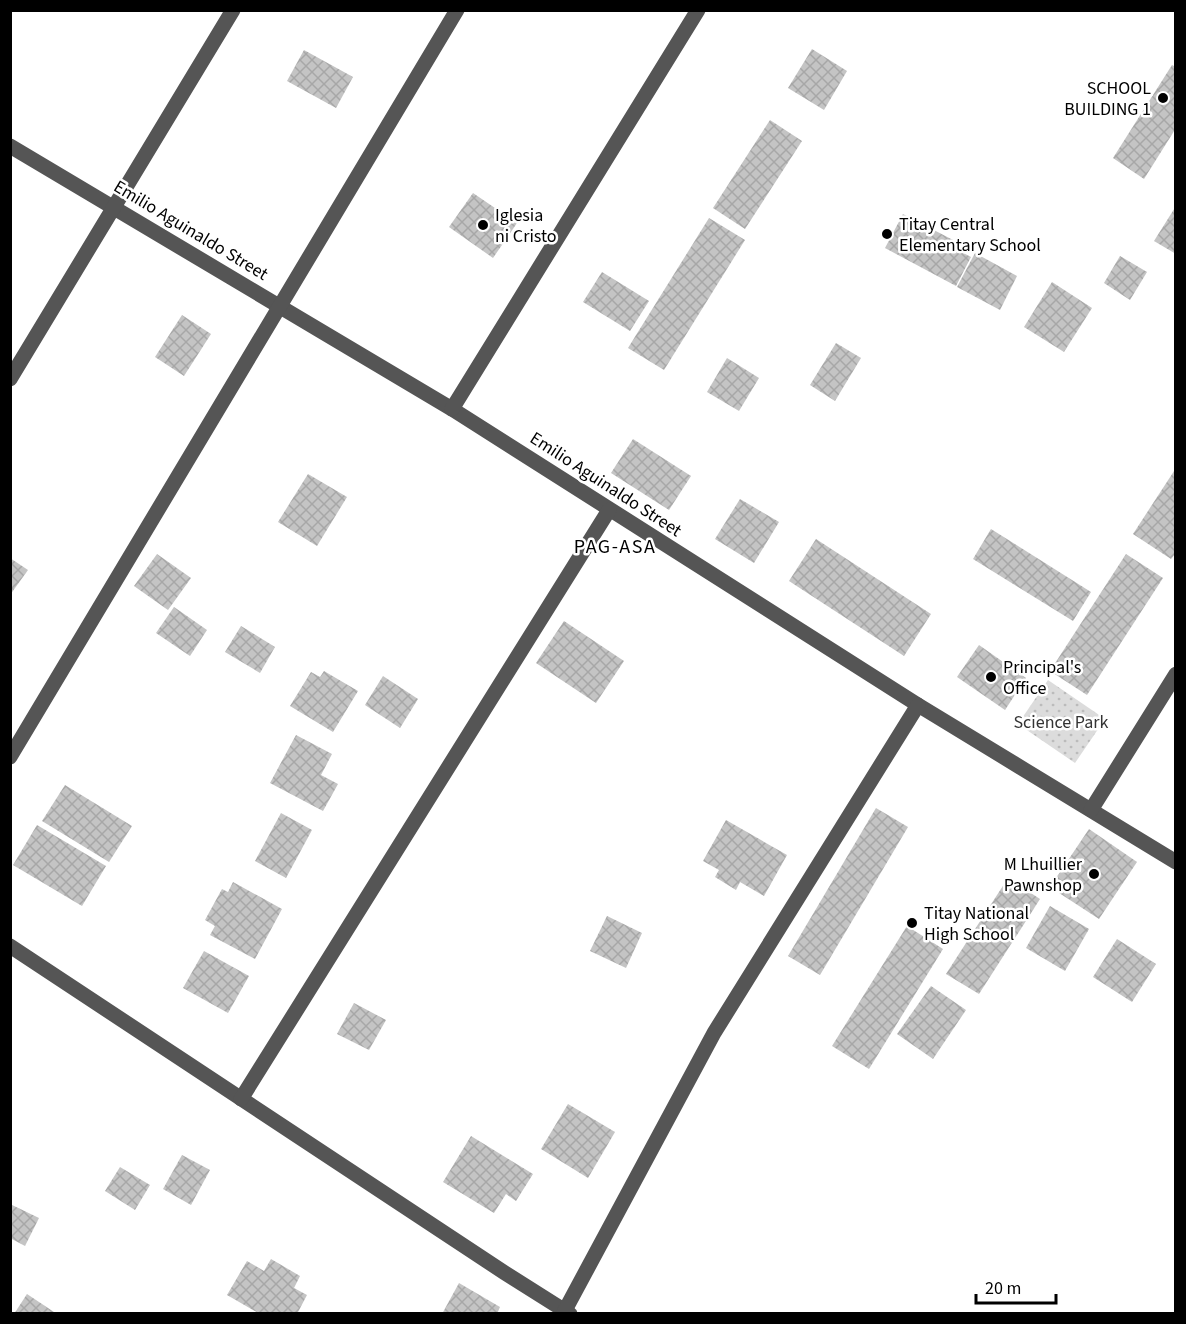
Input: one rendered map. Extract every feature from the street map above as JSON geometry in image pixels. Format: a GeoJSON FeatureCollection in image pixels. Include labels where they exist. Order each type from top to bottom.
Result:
{"type":"FeatureCollection","features":[{"type":"Feature","properties":{"kind":"street"},"geometry":{"type":"LineString","coordinates":[[10,378],[233,10]]}},
{"type":"Feature","properties":{"kind":"street"},"geometry":{"type":"LineString","coordinates":[[10,757],[457,10]]}},
{"type":"Feature","properties":{"kind":"street"},"geometry":{"type":"LineString","coordinates":[[452,409],[698,10]]}},
{"type":"Feature","properties":{"kind":"street","name":"Emilio Aguinaldo Street"},"geometry":{"type":"LineString","coordinates":[[10,146],[452,409],[918,705],[1176,862]]}},
{"type":"Feature","properties":{"kind":"street"},"geometry":{"type":"LineString","coordinates":[[241,1099],[609,510]]}},
{"type":"Feature","properties":{"kind":"street"},"geometry":{"type":"LineString","coordinates":[[1091,810],[1176,674]]}},
{"type":"Feature","properties":{"kind":"street"},"geometry":{"type":"LineString","coordinates":[[10,946],[566,1313],[714,1033],[918,705]]}},
{"type":"Feature","properties":{"kind":"green space","name":"Science Park"},"geometry":{"type":"Polygon","coordinates":[[[1048,680],[1105,719],[1075,763],[1018,724],[1048,680]]]}},
{"type":"Feature","properties":{"kind":"building"},"geometry":{"type":"Polygon","coordinates":[[[812,49],[847,71],[824,110],[788,88],[812,49]]]}},
{"type":"Feature","properties":{"kind":"building"},"geometry":{"type":"Polygon","coordinates":[[[304,50],[353,77],[336,108],[287,81],[304,50]]]}},
{"type":"Feature","properties":{"kind":"building","name":"SCHOOL BUILDING 1"},"geometry":{"type":"Polygon","coordinates":[[[1172,65],[1176,67],[1176,128],[1144,179],[1113,158],[1172,65]]]}},
{"type":"Feature","properties":{"kind":"building"},"geometry":{"type":"Polygon","coordinates":[[[770,120],[802,141],[745,229],[713,208],[770,120]]]}},
{"type":"Feature","properties":{"kind":"building","name":"Iglesia ni Cristo"},"geometry":{"type":"Polygon","coordinates":[[[473,193],[517,223],[493,258],[449,227],[473,193]]]}},
{"type":"Feature","properties":{"kind":"building"},"geometry":{"type":"Polygon","coordinates":[[[1176,206],[1176,254],[1154,241],[1176,206]]]}},
{"type":"Feature","properties":{"kind":"building"},"geometry":{"type":"Polygon","coordinates":[[[903,214],[955,241],[952,247],[971,257],[956,286],[885,248],[903,214]]]}},
{"type":"Feature","properties":{"kind":"building"},"geometry":{"type":"Polygon","coordinates":[[[709,218],[745,240],[664,370],[628,348],[709,218]]]}},
{"type":"Feature","properties":{"kind":"building"},"geometry":{"type":"Polygon","coordinates":[[[975,253],[1017,276],[1000,310],[957,287],[975,253]]]}},
{"type":"Feature","properties":{"kind":"building"},"geometry":{"type":"Polygon","coordinates":[[[1120,256],[1147,272],[1130,300],[1104,283],[1120,256]]]}},
{"type":"Feature","properties":{"kind":"building"},"geometry":{"type":"Polygon","coordinates":[[[602,272],[649,301],[630,331],[583,302],[602,272]]]}},
{"type":"Feature","properties":{"kind":"building"},"geometry":{"type":"Polygon","coordinates":[[[1052,282],[1092,308],[1064,352],[1024,327],[1052,282]]]}},
{"type":"Feature","properties":{"kind":"building"},"geometry":{"type":"Polygon","coordinates":[[[182,315],[211,334],[184,376],[155,357],[182,315]]]}},
{"type":"Feature","properties":{"kind":"building"},"geometry":{"type":"Polygon","coordinates":[[[836,343],[861,358],[835,401],[810,385],[836,343]]]}},
{"type":"Feature","properties":{"kind":"building"},"geometry":{"type":"Polygon","coordinates":[[[727,358],[759,378],[739,411],[707,392],[727,358]]]}},
{"type":"Feature","properties":{"kind":"building"},"geometry":{"type":"Polygon","coordinates":[[[633,439],[691,476],[669,510],[611,473],[633,439]]]}},
{"type":"Feature","properties":{"kind":"building"},"geometry":{"type":"Polygon","coordinates":[[[1176,468],[1176,553],[1171,559],[1133,534],[1176,468]]]}},
{"type":"Feature","properties":{"kind":"building"},"geometry":{"type":"Polygon","coordinates":[[[308,474],[347,497],[317,546],[278,522],[308,474]]]}},
{"type":"Feature","properties":{"kind":"building"},"geometry":{"type":"Polygon","coordinates":[[[740,499],[779,522],[754,563],[715,539],[740,499]]]}},
{"type":"Feature","properties":{"kind":"building"},"geometry":{"type":"Polygon","coordinates":[[[991,529],[1091,592],[1073,621],[973,559],[991,529]]]}},
{"type":"Feature","properties":{"kind":"building"},"geometry":{"type":"Polygon","coordinates":[[[816,539],[931,614],[904,656],[789,581],[816,539]]]}},
{"type":"Feature","properties":{"kind":"building"},"geometry":{"type":"Polygon","coordinates":[[[157,554],[191,578],[168,610],[134,586],[157,554]]]}},
{"type":"Feature","properties":{"kind":"building"},"geometry":{"type":"Polygon","coordinates":[[[1126,554],[1163,578],[1087,695],[1050,671],[1126,554]]]}},
{"type":"Feature","properties":{"kind":"building"},"geometry":{"type":"Polygon","coordinates":[[[10,558],[28,570],[10,595],[10,558]]]}},
{"type":"Feature","properties":{"kind":"building"},"geometry":{"type":"Polygon","coordinates":[[[174,607],[207,630],[190,656],[156,633],[174,607]]]}},
{"type":"Feature","properties":{"kind":"building"},"geometry":{"type":"Polygon","coordinates":[[[564,621],[624,661],[596,703],[536,663],[564,621]]]}},
{"type":"Feature","properties":{"kind":"building"},"geometry":{"type":"Polygon","coordinates":[[[241,626],[275,647],[260,673],[225,652],[241,626]]]}},
{"type":"Feature","properties":{"kind":"building","name":"Principal's Office"},"geometry":{"type":"Polygon","coordinates":[[[979,645],[1026,678],[1005,710],[957,677],[979,645]]]}},
{"type":"Feature","properties":{"kind":"building"},"geometry":{"type":"Polygon","coordinates":[[[324,671],[358,691],[333,732],[290,706],[311,672],[320,677],[324,671]]]}},
{"type":"Feature","properties":{"kind":"building"},"geometry":{"type":"Polygon","coordinates":[[[383,676],[418,699],[400,728],[365,705],[383,676]]]}},
{"type":"Feature","properties":{"kind":"building"},"geometry":{"type":"Polygon","coordinates":[[[296,735],[332,754],[321,775],[338,784],[323,811],[270,783],[296,735]]]}},
{"type":"Feature","properties":{"kind":"building"},"geometry":{"type":"Polygon","coordinates":[[[65,785],[132,826],[109,862],[42,821],[65,785]]]}},
{"type":"Feature","properties":{"kind":"building"},"geometry":{"type":"Polygon","coordinates":[[[876,808],[908,827],[820,975],[788,956],[876,808]]]}},
{"type":"Feature","properties":{"kind":"building"},"geometry":{"type":"Polygon","coordinates":[[[281,813],[312,830],[286,878],[255,861],[281,813]]]}},
{"type":"Feature","properties":{"kind":"building"},"geometry":{"type":"Polygon","coordinates":[[[726,820],[787,855],[764,896],[740,882],[736,890],[715,877],[719,870],[703,861],[726,820]]]}},
{"type":"Feature","properties":{"kind":"building"},"geometry":{"type":"Polygon","coordinates":[[[37,825],[106,866],[82,906],[13,865],[37,825]]]}},
{"type":"Feature","properties":{"kind":"building","name":"M Lhuillier Pawnshop"},"geometry":{"type":"Polygon","coordinates":[[[1089,829],[1137,862],[1099,919],[1050,887],[1089,829]]]}},
{"type":"Feature","properties":{"kind":"building"},"geometry":{"type":"Polygon","coordinates":[[[1008,878],[1040,899],[979,994],[946,974],[1008,878]]]}},
{"type":"Feature","properties":{"kind":"building"},"geometry":{"type":"Polygon","coordinates":[[[233,882],[282,909],[255,959],[210,935],[215,926],[205,920],[222,889],[228,892],[233,882]]]}},
{"type":"Feature","properties":{"kind":"building"},"geometry":{"type":"Polygon","coordinates":[[[1050,906],[1089,929],[1065,971],[1026,948],[1050,906]]]}},
{"type":"Feature","properties":{"kind":"building"},"geometry":{"type":"Polygon","coordinates":[[[607,916],[642,933],[626,968],[590,951],[607,916]]]}},
{"type":"Feature","properties":{"kind":"building"},"geometry":{"type":"Polygon","coordinates":[[[907,926],[943,949],[869,1069],[832,1046],[907,926]]]}},
{"type":"Feature","properties":{"kind":"building"},"geometry":{"type":"Polygon","coordinates":[[[1117,939],[1156,964],[1132,1002],[1093,977],[1117,939]]]}},
{"type":"Feature","properties":{"kind":"building"},"geometry":{"type":"Polygon","coordinates":[[[204,951],[249,976],[228,1013],[183,988],[204,951]]]}},
{"type":"Feature","properties":{"kind":"building"},"geometry":{"type":"Polygon","coordinates":[[[931,986],[966,1010],[933,1059],[897,1034],[931,986]]]}},
{"type":"Feature","properties":{"kind":"building"},"geometry":{"type":"Polygon","coordinates":[[[354,1003],[386,1020],[369,1050],[337,1034],[354,1003]]]}},
{"type":"Feature","properties":{"kind":"building"},"geometry":{"type":"Polygon","coordinates":[[[568,1104],[615,1132],[588,1178],[541,1149],[568,1104]]]}},
{"type":"Feature","properties":{"kind":"building"},"geometry":{"type":"Polygon","coordinates":[[[471,1136],[533,1174],[516,1201],[506,1194],[494,1213],[443,1182],[471,1136]]]}},
{"type":"Feature","properties":{"kind":"building"},"geometry":{"type":"Polygon","coordinates":[[[182,1155],[210,1170],[191,1205],[163,1189],[182,1155]]]}},
{"type":"Feature","properties":{"kind":"building"},"geometry":{"type":"Polygon","coordinates":[[[120,1167],[150,1185],[135,1210],[105,1191],[120,1167]]]}},
{"type":"Feature","properties":{"kind":"building"},"geometry":{"type":"Polygon","coordinates":[[[10,1204],[39,1218],[25,1246],[10,1238],[10,1204]]]}},
{"type":"Feature","properties":{"kind":"building"},"geometry":{"type":"Polygon","coordinates":[[[271,1259],[300,1276],[294,1288],[307,1295],[297,1314],[260,1314],[227,1295],[247,1261],[264,1271],[271,1259]]]}},
{"type":"Feature","properties":{"kind":"building"},"geometry":{"type":"Polygon","coordinates":[[[459,1283],[500,1307],[497,1314],[442,1314],[459,1283]]]}},
{"type":"Feature","properties":{"kind":"building"},"geometry":{"type":"Polygon","coordinates":[[[27,1294],[57,1314],[14,1314],[27,1294]]]}},
{"type":"Feature","properties":{"kind":"place","name":"SCHOOL BUILDING 1"},"geometry":{"type":"Point","coordinates":[1163,98]}},
{"type":"Feature","properties":{"kind":"place","name":"Iglesia ni Cristo"},"geometry":{"type":"Point","coordinates":[483,225]}},
{"type":"Feature","properties":{"kind":"place","name":"Titay Central Elementary School"},"geometry":{"type":"Point","coordinates":[887,234]}},
{"type":"Feature","properties":{"kind":"place","name":"Principal's Office"},"geometry":{"type":"Point","coordinates":[991,677]}},
{"type":"Feature","properties":{"kind":"place","name":"M Lhuillier Pawnshop"},"geometry":{"type":"Point","coordinates":[1094,874]}},
{"type":"Feature","properties":{"kind":"place","name":"Titay National High School"},"geometry":{"type":"Point","coordinates":[912,923]}},
{"type":"Feature","properties":{"kind":"district","name":"PAG-ASA"},"geometry":{"type":"Point","coordinates":[615,546]}}]}
